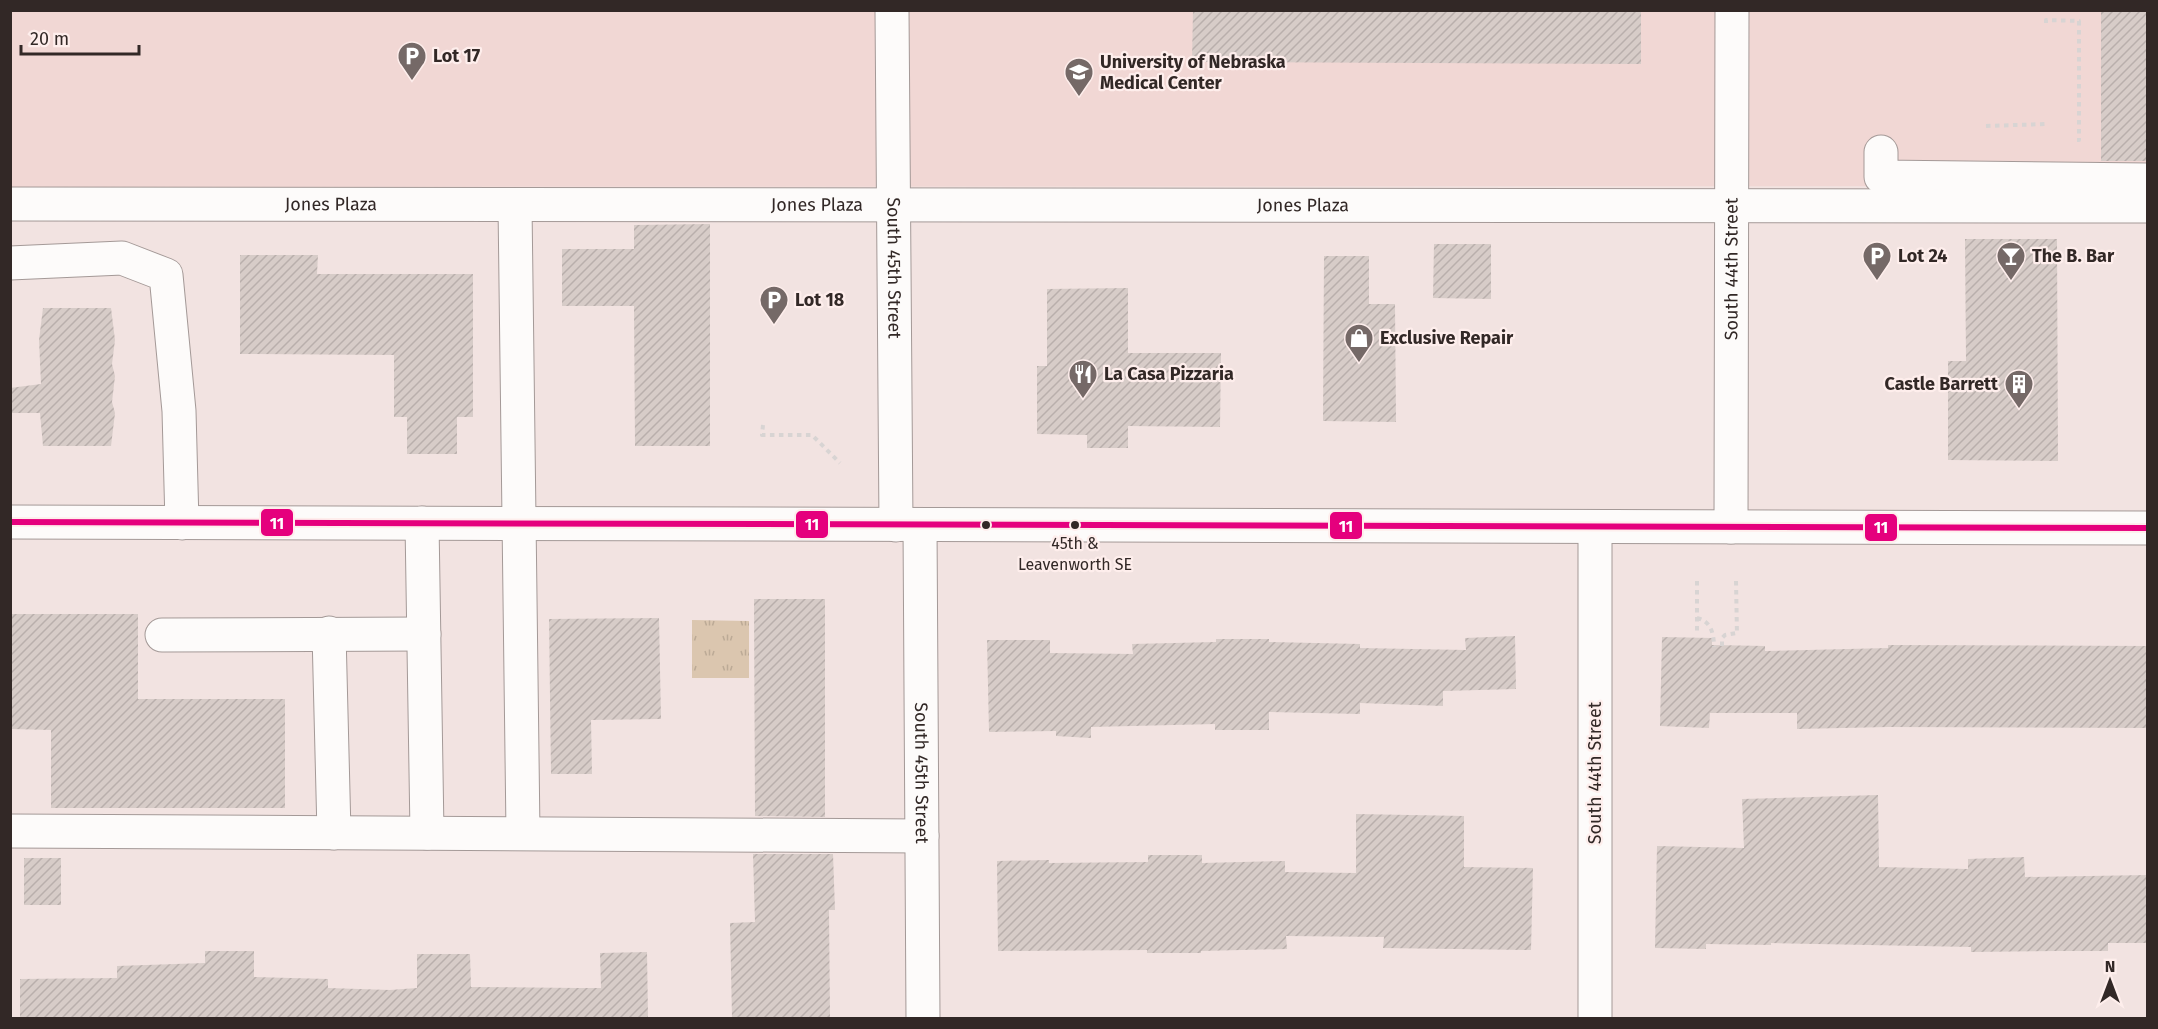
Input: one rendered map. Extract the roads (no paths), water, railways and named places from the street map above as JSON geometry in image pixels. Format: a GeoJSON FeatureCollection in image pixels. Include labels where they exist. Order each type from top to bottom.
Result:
{"type":"FeatureCollection","features":[{"type":"Feature","properties":{"kind":"main road","name":"South 45th Street"},"geometry":{"type":"LineString","coordinates":[[892,10],[894,204],[922,836],[923,1018]]}},
{"type":"Feature","properties":{"kind":"main road","name":"South 44th Street"},"geometry":{"type":"LineString","coordinates":[[1731,527],[1732,10]]}},
{"type":"Feature","properties":{"kind":"main road"},"geometry":{"type":"LineString","coordinates":[[1881,152],[1881,177],[2148,180]]}},
{"type":"Feature","properties":{"kind":"main road","name":"Jones Plaza"},"geometry":{"type":"LineString","coordinates":[[10,204],[2148,207]]}},
{"type":"Feature","properties":{"kind":"main road"},"geometry":{"type":"LineString","coordinates":[[515,205],[523,833]]}},
{"type":"Feature","properties":{"kind":"main road"},"geometry":{"type":"LineString","coordinates":[[10,263],[122,258],[166,274],[179,411],[182,523]]}},
{"type":"Feature","properties":{"kind":"main road"},"geometry":{"type":"LineString","coordinates":[[10,522],[2148,528]]}},
{"type":"Feature","properties":{"kind":"main road"},"geometry":{"type":"LineString","coordinates":[[423,523],[427,833]]}},
{"type":"Feature","properties":{"kind":"main road","name":"South 44th Street"},"geometry":{"type":"LineString","coordinates":[[1594,527],[1595,1018]]}},
{"type":"Feature","properties":{"kind":"main road"},"geometry":{"type":"LineString","coordinates":[[329,633],[334,833]]}},
{"type":"Feature","properties":{"kind":"main road"},"geometry":{"type":"LineString","coordinates":[[162,635],[424,634]]}},
{"type":"Feature","properties":{"kind":"main road"},"geometry":{"type":"LineString","coordinates":[[10,831],[922,836]]}},
{"type":"Feature","properties":{"kind":"place","name":"Lot 17"},"geometry":{"type":"Point","coordinates":[412,82]}},
{"type":"Feature","properties":{"kind":"place","name":"University of Nebraska Medical Center"},"geometry":{"type":"Point","coordinates":[1079,98]}},
{"type":"Feature","properties":{"kind":"place","name":"Lot 24"},"geometry":{"type":"Point","coordinates":[1877,282]}},
{"type":"Feature","properties":{"kind":"place","name":"The B. Bar"},"geometry":{"type":"Point","coordinates":[2011,282]}},
{"type":"Feature","properties":{"kind":"place","name":"Lot 18"},"geometry":{"type":"Point","coordinates":[774,326]}},
{"type":"Feature","properties":{"kind":"place","name":"Exclusive Repair"},"geometry":{"type":"Point","coordinates":[1359,364]}},
{"type":"Feature","properties":{"kind":"place","name":"La Casa Pizzaria"},"geometry":{"type":"Point","coordinates":[1083,400]}},
{"type":"Feature","properties":{"kind":"place","name":"Castle Barrett"},"geometry":{"type":"Point","coordinates":[2019,410]}},
{"type":"Feature","properties":{"kind":"place","name":"45th & Leavenworth SE"},"geometry":{"type":"Point","coordinates":[1075,525]}}]}
